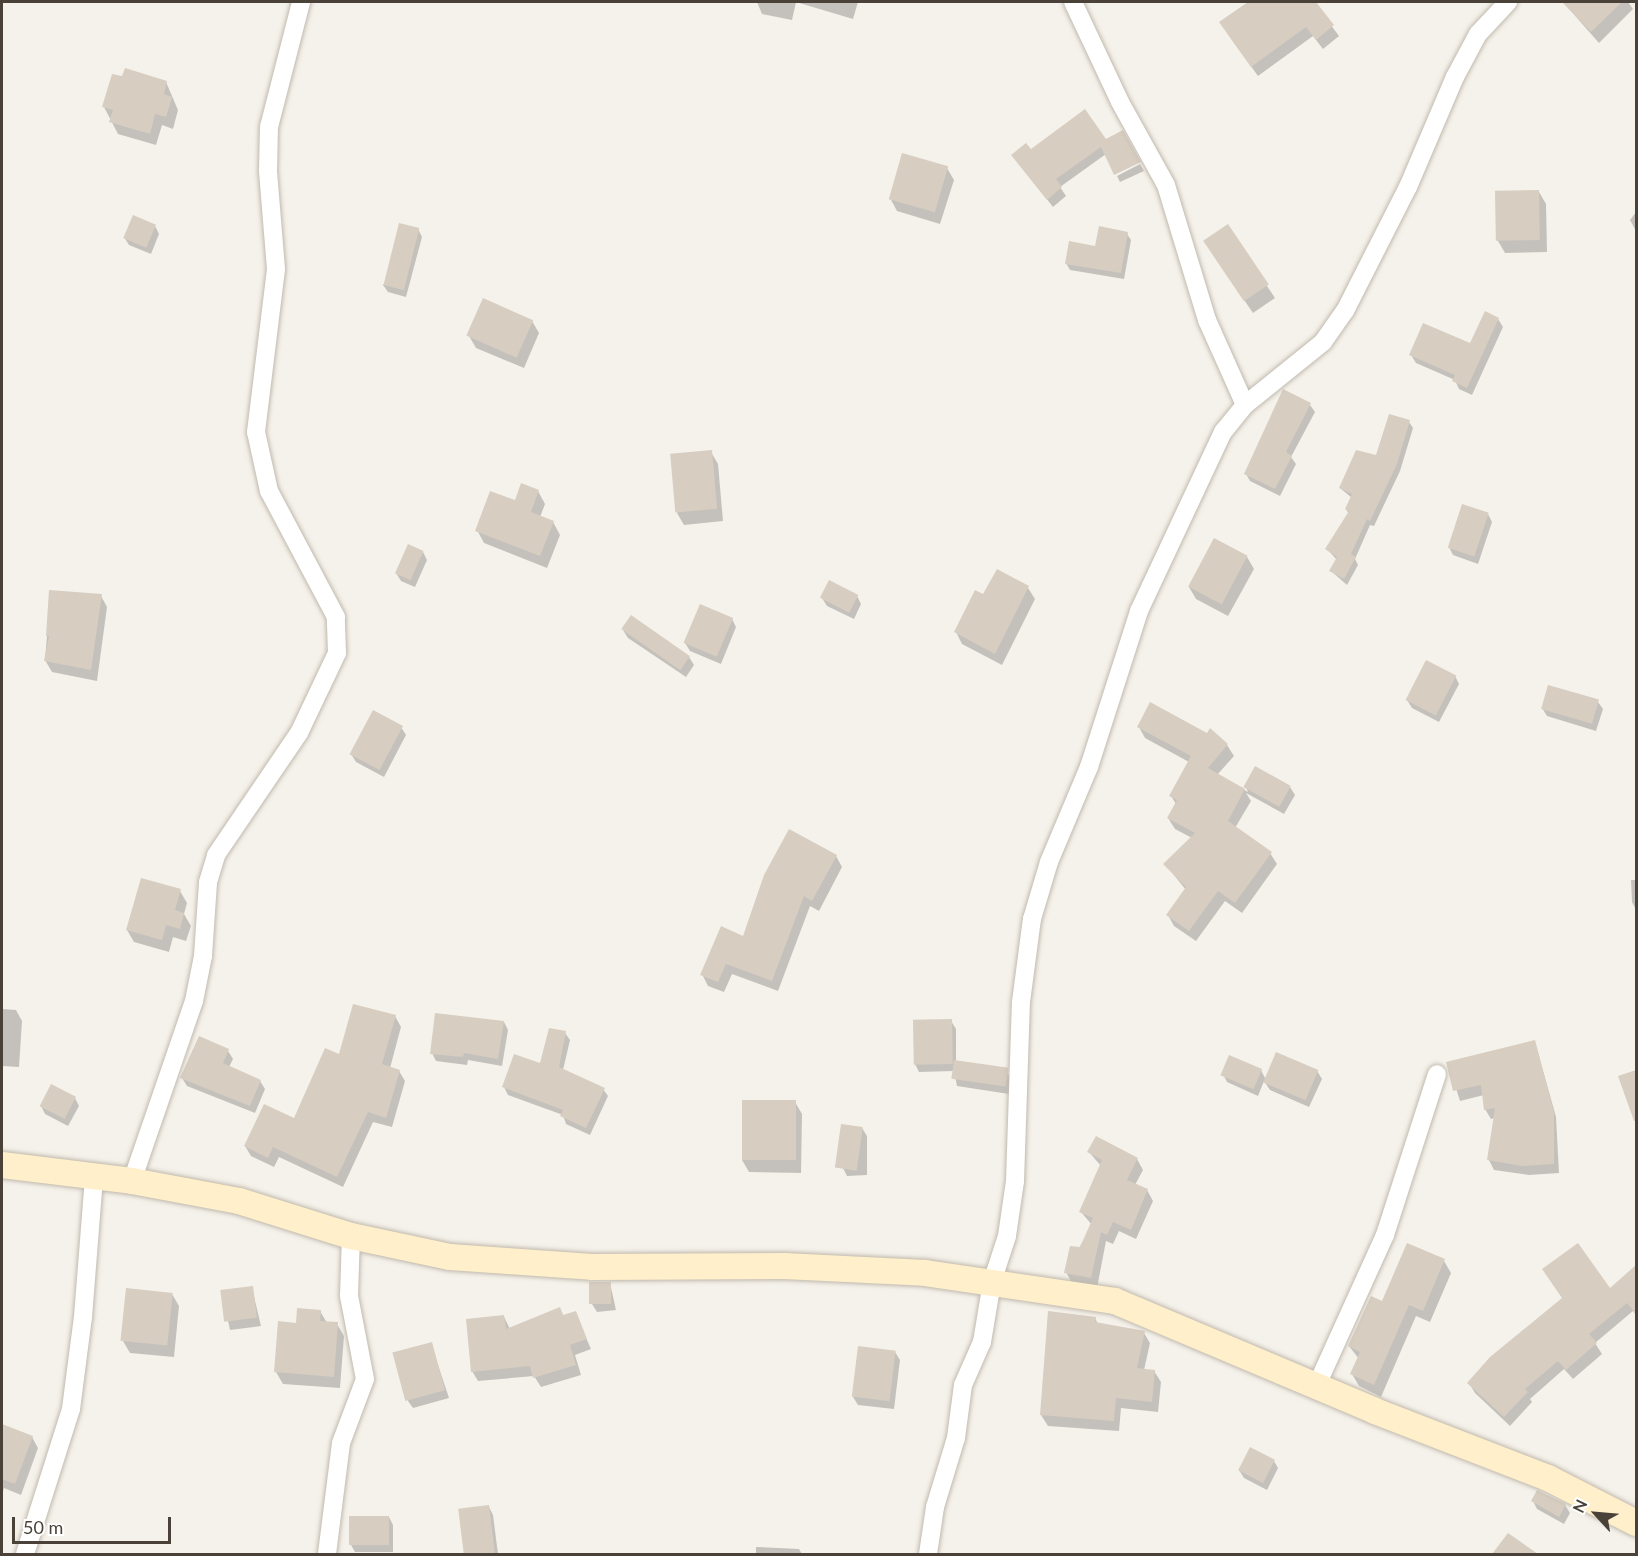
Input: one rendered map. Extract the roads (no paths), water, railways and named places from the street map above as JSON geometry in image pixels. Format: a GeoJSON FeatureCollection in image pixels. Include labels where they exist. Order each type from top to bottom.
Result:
{"type":"FeatureCollection","features":[{"type":"Feature","properties":{"kind":"street"},"geometry":{"type":"LineString","coordinates":[[132,1181],[194,1001],[203,956],[208,882],[216,855],[299,733],[337,654],[336,617],[268,491],[256,432],[276,269],[268,171],[269,127],[301,2]]}},
{"type":"Feature","properties":{"kind":"street"},"geometry":{"type":"LineString","coordinates":[[1073,2],[1120,102],[1166,185],[1207,320],[1245,405]]}},
{"type":"Feature","properties":{"kind":"street"},"geometry":{"type":"LineString","coordinates":[[928,1554],[935,1507],[956,1438],[963,1385],[989,1318],[992,1282],[1006,1236],[1015,1181],[1021,1002],[1032,919],[1048,862],[1089,767],[1140,611],[1211,455],[1245,405],[1323,342],[1345,311],[1408,187],[1455,77],[1478,34],[1508,2]]}},
{"type":"Feature","properties":{"kind":"street"},"geometry":{"type":"LineString","coordinates":[[1316,1387],[1385,1235],[1437,1074]]}},
{"type":"Feature","properties":{"kind":"street"},"geometry":{"type":"LineString","coordinates":[[2,1165],[132,1181],[239,1201],[351,1236],[450,1257],[592,1268],[784,1266],[925,1273],[1115,1301],[1316,1387],[1548,1478],[1636,1523]]}},
{"type":"Feature","properties":{"kind":"street"},"geometry":{"type":"LineString","coordinates":[[25,1554],[71,1409],[83,1317],[94,1176]]}},
{"type":"Feature","properties":{"kind":"street"},"geometry":{"type":"LineString","coordinates":[[327,1554],[341,1443],[365,1379],[349,1296],[351,1236]]}}]}
